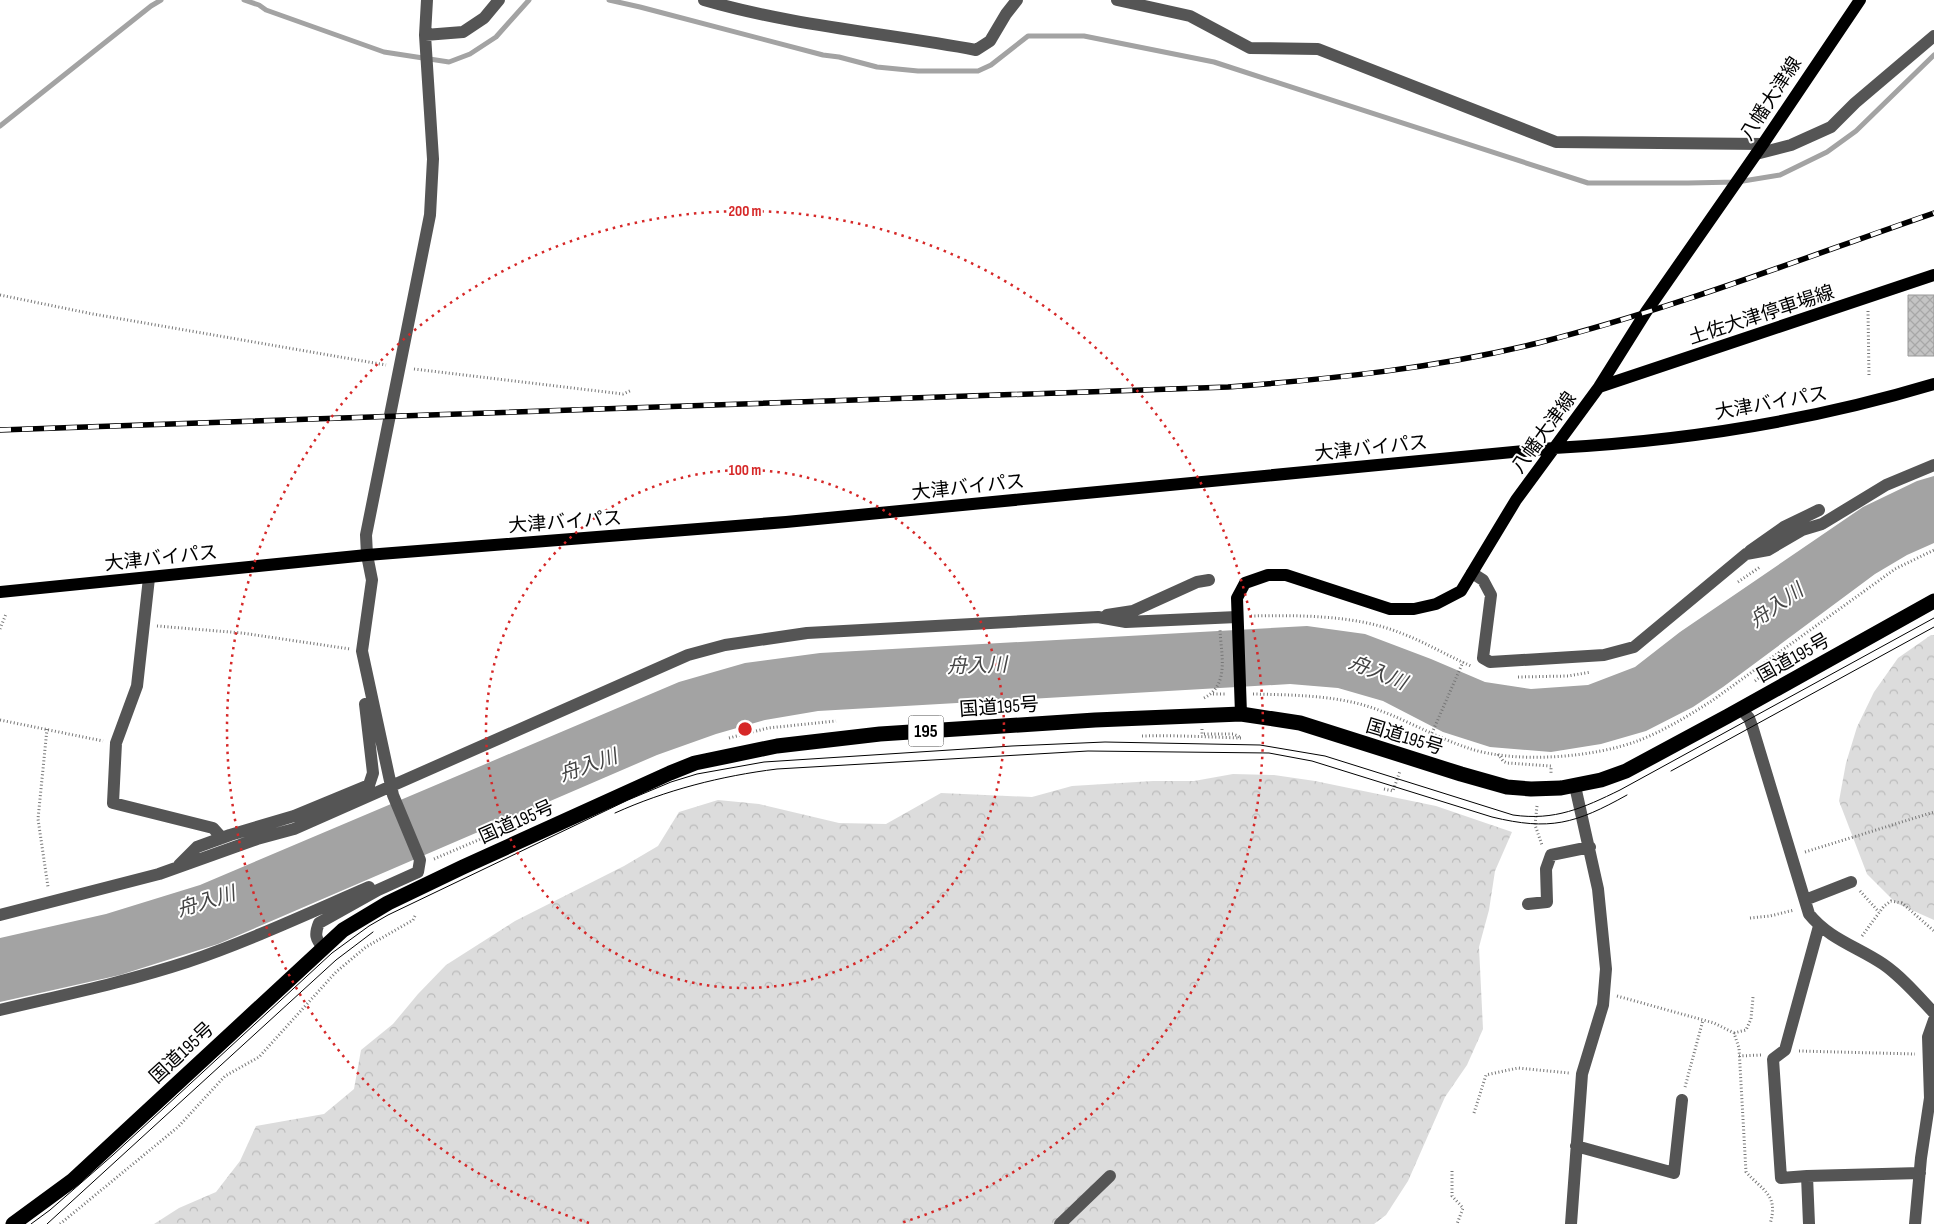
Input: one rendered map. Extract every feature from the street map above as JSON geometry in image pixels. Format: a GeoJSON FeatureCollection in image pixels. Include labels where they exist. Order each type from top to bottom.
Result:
{"type":"FeatureCollection","features":[{"type":"Feature","properties":{"kind":"highway","name":"国道195号"},"geometry":{"type":"LineString","coordinates":[[13,1224],[73,1180],[343,930],[388,903],[508,846],[695,763],[777,746],[880,734],[1095,720],[1241,714],[1300,723],[1507,787],[1532,789],[1575,786],[1601,780],[1626,771],[1934,601]]}},
{"type":"Feature","properties":{"kind":"main road","name":"八幡大津線"},"geometry":{"type":"LineString","coordinates":[[1241,714],[1237,598],[1245,583],[1268,575],[1286,575],[1390,609],[1414,609],[1436,604],[1460,591],[1516,500],[1599,387],[1646,312],[1760,149],[1860,0]]}},
{"type":"Feature","properties":{"kind":"main road","name":"土佐大津停車場線"},"geometry":{"type":"LineString","coordinates":[[1599,387],[1934,275]]}},
{"type":"Feature","properties":{"kind":"main road","name":"大津バイパス"},"geometry":{"type":"LineString","coordinates":[[0,592],[367,555],[796,521],[1601,445],[1743,428],[1884,399],[1934,384]]}},
{"type":"Feature","properties":{"kind":"street"},"geometry":{"type":"LineString","coordinates":[[176,868],[197,847],[294,816],[369,785],[373,773],[363,688],[363,655],[372,580],[367,555],[366,534],[430,215],[433,159],[425,35],[427,0]]}},
{"type":"Feature","properties":{"kind":"street"},"geometry":{"type":"LineString","coordinates":[[425,35],[463,32],[484,18],[499,0]]}},
{"type":"Feature","properties":{"kind":"street"},"geometry":{"type":"LineString","coordinates":[[704,0],[731,8],[976,50],[990,41],[1006,14],[1018,0]]}},
{"type":"Feature","properties":{"kind":"street"},"geometry":{"type":"LineString","coordinates":[[1117,0],[1190,16],[1250,48],[1318,49],[1556,142],[1760,149],[1791,145],[1831,127],[1855,103],[1934,36]]}},
{"type":"Feature","properties":{"kind":"street"},"geometry":{"type":"LineString","coordinates":[[1746,554],[1768,550],[1802,530],[1822,524],[1886,485],[1934,465]]}},
{"type":"Feature","properties":{"kind":"street"},"geometry":{"type":"LineString","coordinates":[[1472,573],[1483,580],[1491,595],[1483,658],[1490,662],[1604,656],[1634,647],[1746,554],[1784,527],[1819,510]]}},
{"type":"Feature","properties":{"kind":"street"},"geometry":{"type":"LineString","coordinates":[[148,578],[137,686],[116,743],[113,803],[213,828],[222,838]]}},
{"type":"Feature","properties":{"kind":"street"},"geometry":{"type":"LineString","coordinates":[[0,915],[159,874],[256,839],[294,829],[392,790],[688,655],[725,645],[807,633],[1098,617],[1132,611],[1197,582],[1210,580]]}},
{"type":"Feature","properties":{"kind":"street"},"geometry":{"type":"LineString","coordinates":[[1098,617],[1126,622],[1238,620]]}},
{"type":"Feature","properties":{"kind":"street"},"geometry":{"type":"LineString","coordinates":[[323,948],[316,938],[315,931],[319,923],[378,890],[418,872],[420,863],[392,790],[373,710],[363,655]]}},
{"type":"Feature","properties":{"kind":"street"},"geometry":{"type":"LineString","coordinates":[[1741,709],[1749,718],[1752,726],[1793,856],[1809,914],[1819,926],[1884,965],[1934,1012]]}},
{"type":"Feature","properties":{"kind":"street"},"geometry":{"type":"LineString","coordinates":[[1571,1224],[1582,1074],[1603,1005],[1606,969],[1598,889],[1575,786]]}},
{"type":"Feature","properties":{"kind":"street"},"geometry":{"type":"LineString","coordinates":[[1528,904],[1547,902],[1546,869],[1551,855],[1590,847]]}},
{"type":"Feature","properties":{"kind":"street"},"geometry":{"type":"LineString","coordinates":[[0,1010],[106,985],[186,962],[243,942],[420,863]]}},
{"type":"Feature","properties":{"kind":"street"},"geometry":{"type":"LineString","coordinates":[[1806,903],[1851,882]]}},
{"type":"Feature","properties":{"kind":"street"},"geometry":{"type":"LineString","coordinates":[[1819,926],[1785,1050],[1773,1059],[1781,1178],[1920,1173]]}},
{"type":"Feature","properties":{"kind":"street"},"geometry":{"type":"LineString","coordinates":[[1915,1224],[1930,1098],[1928,1037],[1934,1020]]}},
{"type":"Feature","properties":{"kind":"street"},"geometry":{"type":"LineString","coordinates":[[1576,1146],[1674,1173],[1682,1100]]}},
{"type":"Feature","properties":{"kind":"street"},"geometry":{"type":"LineString","coordinates":[[1060,1224],[1110,1176]]}},
{"type":"Feature","properties":{"kind":"street"},"geometry":{"type":"LineString","coordinates":[[1806,1176],[1809,1224]]}},
{"type":"Feature","properties":{"kind":"path"},"geometry":{"type":"LineString","coordinates":[[0,295],[92,314],[400,367],[624,394],[632,390]]}},
{"type":"Feature","properties":{"kind":"path"},"geometry":{"type":"LineString","coordinates":[[1868,298],[1869,376]]}},
{"type":"Feature","properties":{"kind":"path"},"geometry":{"type":"LineString","coordinates":[[1212,694],[1241,691],[1330,698],[1373,708],[1469,749],[1527,757],[1572,756],[1639,740],[1687,717],[1895,569],[1934,550]]}},
{"type":"Feature","properties":{"kind":"path"},"geometry":{"type":"LineString","coordinates":[[1732,586],[1765,564]]}},
{"type":"Feature","properties":{"kind":"path"},"geometry":{"type":"LineString","coordinates":[[0,629],[6,614]]}},
{"type":"Feature","properties":{"kind":"path"},"geometry":{"type":"LineString","coordinates":[[1238,620],[1287,615],[1368,624],[1398,631],[1479,669]]}},
{"type":"Feature","properties":{"kind":"path"},"geometry":{"type":"LineString","coordinates":[[1216,690],[1222,677],[1220,624]]}},
{"type":"Feature","properties":{"kind":"path"},"geometry":{"type":"LineString","coordinates":[[144,625],[242,633],[363,655]]}},
{"type":"Feature","properties":{"kind":"path"},"geometry":{"type":"LineString","coordinates":[[1432,732],[1463,662]]}},
{"type":"Feature","properties":{"kind":"path"},"geometry":{"type":"LineString","coordinates":[[1509,676],[1568,676],[1595,671]]}},
{"type":"Feature","properties":{"kind":"path"},"geometry":{"type":"LineString","coordinates":[[0,720],[116,743]]}},
{"type":"Feature","properties":{"kind":"path"},"geometry":{"type":"LineString","coordinates":[[47,729],[38,819],[50,902]]}},
{"type":"Feature","properties":{"kind":"path"},"geometry":{"type":"LineString","coordinates":[[1202,734],[1233,734],[1241,738]]}},
{"type":"Feature","properties":{"kind":"path"},"geometry":{"type":"LineString","coordinates":[[1384,789],[1394,791],[1401,771]]}},
{"type":"Feature","properties":{"kind":"path"},"geometry":{"type":"LineString","coordinates":[[1537,806],[1535,825],[1549,862]]}},
{"type":"Feature","properties":{"kind":"path"},"geometry":{"type":"LineString","coordinates":[[1793,856],[1934,812]]}},
{"type":"Feature","properties":{"kind":"path"},"geometry":{"type":"LineString","coordinates":[[1851,882],[1879,912]]}},
{"type":"Feature","properties":{"kind":"path"},"geometry":{"type":"LineString","coordinates":[[1854,948],[1879,912],[1891,901],[1902,903],[1934,931]]}},
{"type":"Feature","properties":{"kind":"path"},"geometry":{"type":"LineString","coordinates":[[1750,918],[1770,916],[1806,903]]}},
{"type":"Feature","properties":{"kind":"path"},"geometry":{"type":"LineString","coordinates":[[60,1224],[178,1127],[225,1076],[259,1057],[336,972],[366,947],[413,920],[416,914]]}},
{"type":"Feature","properties":{"kind":"path"},"geometry":{"type":"LineString","coordinates":[[1605,992],[1714,1023],[1734,1033],[1746,1030],[1751,1020],[1753,997]]}},
{"type":"Feature","properties":{"kind":"path"},"geometry":{"type":"LineString","coordinates":[[1682,1100],[1703,1020]]}},
{"type":"Feature","properties":{"kind":"path"},"geometry":{"type":"LineString","coordinates":[[1734,1033],[1739,1048],[1746,1172],[1757,1184],[1767,1191],[1774,1210],[1770,1224]]}},
{"type":"Feature","properties":{"kind":"path"},"geometry":{"type":"LineString","coordinates":[[1785,1050],[1928,1055]]}},
{"type":"Feature","properties":{"kind":"path"},"geometry":{"type":"LineString","coordinates":[[1474,1112],[1486,1075],[1518,1068],[1582,1074]]}},
{"type":"Feature","properties":{"kind":"path"},"geometry":{"type":"LineString","coordinates":[[1452,1171],[1452,1196],[1463,1208],[1457,1224]]}},
{"type":"Feature","properties":{"kind":"green space"},"geometry":{"type":"Polygon","coordinates":[[[1931,635],[1934,635],[1934,920],[1896,903],[1867,874],[1839,801],[1846,763],[1857,727],[1874,692],[1898,658],[1931,635]]]}},
{"type":"Feature","properties":{"kind":"green space"},"geometry":{"type":"Polygon","coordinates":[[[1233,774],[1274,775],[1315,781],[1436,806],[1512,832],[1495,871],[1489,910],[1479,947],[1483,1029],[1467,1065],[1445,1097],[1408,1181],[1386,1215],[1374,1224],[154,1224],[179,1208],[216,1192],[240,1161],[256,1126],[324,1114],[354,1089],[361,1050],[393,1024],[446,965],[515,921],[624,866],[658,846],[679,812],[718,800],[759,804],[839,823],[886,824],[941,793],[1032,797],[1072,786],[1153,781],[1194,781],[1233,774]]]}},
{"type":"Feature","properties":{"kind":"water","name":"舟入川"},"geometry":{"type":"Polygon","coordinates":[[[1934,476],[1934,543],[1907,555],[1875,574],[1723,687],[1693,707],[1646,731],[1601,744],[1551,752],[1490,747],[1443,732],[1383,701],[1338,688],[1290,684],[818,711],[765,720],[716,734],[657,755],[218,944],[120,975],[0,1002],[0,938],[106,914],[200,885],[679,682],[745,663],[820,653],[1307,626],[1365,634],[1485,682],[1531,689],[1588,685],[1635,667],[1680,632],[1863,507],[1917,481],[1934,476]]]}},
{"type":"Feature","properties":{"kind":"building"},"geometry":{"type":"Polygon","coordinates":[[[1908,295],[1934,295],[1934,356],[1908,356],[1908,295]]]}},
{"type":"Feature","properties":{"kind":"waterway"},"geometry":{"type":"LineString","coordinates":[[0,126],[161,0]]}},
{"type":"Feature","properties":{"kind":"waterway"},"geometry":{"type":"LineString","coordinates":[[244,0],[259,5],[266,10],[384,52],[449,62],[470,54],[496,37],[529,0]]}},
{"type":"Feature","properties":{"kind":"waterway"},"geometry":{"type":"LineString","coordinates":[[609,0],[823,55],[839,57],[877,67],[918,71],[978,71],[991,65],[1028,36],[1084,36],[1214,62],[1588,183],[1737,182],[1780,175],[1827,152],[1856,131],[1934,55]]}},
{"type":"Feature","properties":{"kind":"tram line"},"geometry":{"type":"LineString","coordinates":[[31,1224],[50,1210],[113,1155],[332,953],[369,926],[388,915],[628,800],[671,782],[697,774],[764,762],[1012,746],[1105,742],[1260,745],[1325,756],[1513,815],[1542,816],[1581,807],[1620,790],[1934,618]]}},
{"type":"Feature","properties":{"kind":"tram line"},"geometry":{"type":"LineString","coordinates":[[1671,771],[1934,627]]}},
{"type":"Feature","properties":{"kind":"tram line"},"geometry":{"type":"LineString","coordinates":[[615,813],[654,797],[694,785],[777,769],[1088,751],[1269,753],[1312,761],[1492,817],[1530,824],[1562,822],[1577,818],[1592,813],[1627,795]]}},
{"type":"Feature","properties":{"kind":"tram line"},"geometry":{"type":"LineString","coordinates":[[47,1224],[336,960],[373,932]]}},
{"type":"Feature","properties":{"kind":"railway"},"geometry":{"type":"LineString","coordinates":[[0,430],[1228,387],[1345,376],[1423,366],[1538,343],[1688,299],[1934,213]]}}]}
